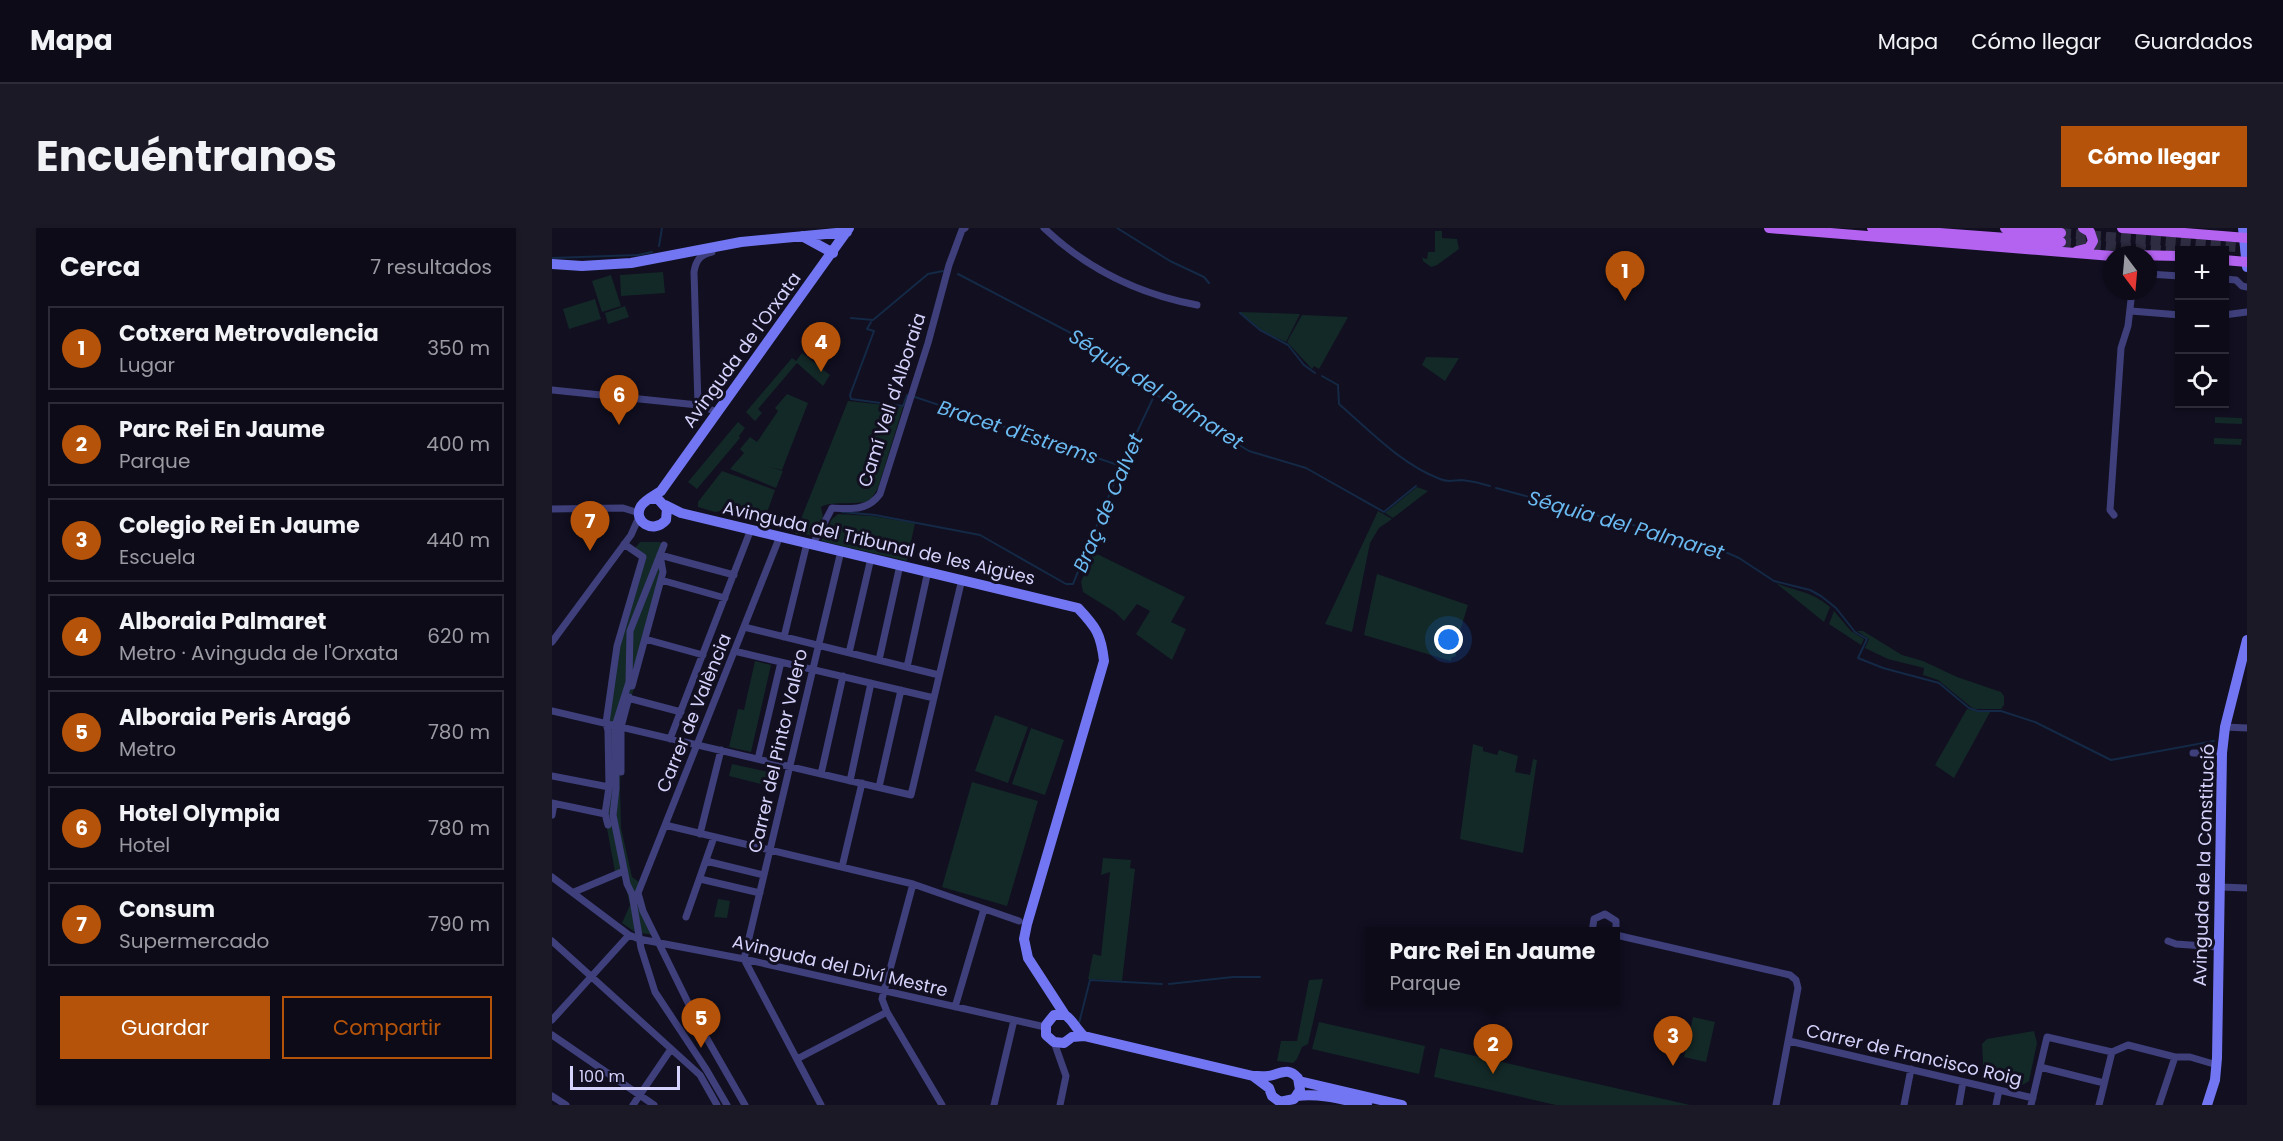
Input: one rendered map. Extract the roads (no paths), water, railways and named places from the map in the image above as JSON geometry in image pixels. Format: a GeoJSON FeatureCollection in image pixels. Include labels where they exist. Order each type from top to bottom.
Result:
{"type":"FeatureCollection","features":[{"type":"Feature","properties":{"kind":"main road"},"geometry":{"type":"LineString","coordinates":[[1769,228],[2103,255]]}},
{"type":"Feature","properties":{"kind":"main road"},"geometry":{"type":"LineString","coordinates":[[1872,228],[2061,237],[2005,228]]}},
{"type":"Feature","properties":{"kind":"main road"},"geometry":{"type":"LineString","coordinates":[[2068,252],[2084,250],[2092,244],[2090,232],[2083,228]]}},
{"type":"Feature","properties":{"kind":"main road"},"geometry":{"type":"LineString","coordinates":[[2122,228],[2245,235]]}},
{"type":"Feature","properties":{"kind":"main road"},"geometry":{"type":"LineString","coordinates":[[2157,256],[2175,256]]}},
{"type":"Feature","properties":{"kind":"main road"},"geometry":{"type":"LineString","coordinates":[[2229,260],[2247,262]]}},
{"type":"Feature","properties":{"kind":"street","name":"Camí Vell d'Alboraia"},"geometry":{"type":"LineString","coordinates":[[810,543],[832,508],[864,507],[871,504],[880,494],[928,344],[949,265],[962,230],[965,228]]}},
{"type":"Feature","properties":{"kind":"street"},"geometry":{"type":"LineString","coordinates":[[1044,228],[1076,256],[1116,280],[1152,294],[1197,305]]}},
{"type":"Feature","properties":{"kind":"street"},"geometry":{"type":"LineString","coordinates":[[552,264],[582,266],[631,263],[741,242],[848,230]]}},
{"type":"Feature","properties":{"kind":"street","name":"Avinguda de l'Orxata"},"geometry":{"type":"LineString","coordinates":[[662,499],[717,412],[848,230]]}},
{"type":"Feature","properties":{"kind":"street"},"geometry":{"type":"LineString","coordinates":[[802,235],[833,253]]}},
{"type":"Feature","properties":{"kind":"street"},"geometry":{"type":"LineString","coordinates":[[2245,235],[2247,267]]}},
{"type":"Feature","properties":{"kind":"street"},"geometry":{"type":"LineString","coordinates":[[698,405],[694,272],[696,261],[704,254],[723,250],[741,242]]}},
{"type":"Feature","properties":{"kind":"street"},"geometry":{"type":"LineString","coordinates":[[2157,275],[2175,276]]}},
{"type":"Feature","properties":{"kind":"street"},"geometry":{"type":"LineString","coordinates":[[2229,279],[2236,280],[2242,286],[2247,287]]}},
{"type":"Feature","properties":{"kind":"street"},"geometry":{"type":"LineString","coordinates":[[2114,515],[2110,510],[2121,348],[2131,311],[2132,300]]}},
{"type":"Feature","properties":{"kind":"street"},"geometry":{"type":"LineString","coordinates":[[2131,311],[2175,315]]}},
{"type":"Feature","properties":{"kind":"street"},"geometry":{"type":"LineString","coordinates":[[2229,314],[2247,312]]}},
{"type":"Feature","properties":{"kind":"street"},"geometry":{"type":"LineString","coordinates":[[552,390],[698,405],[717,412]]}},
{"type":"Feature","properties":{"kind":"street"},"geometry":{"type":"LineString","coordinates":[[552,642],[631,535],[641,518],[642,504],[650,499],[662,499],[667,512],[666,520]]}},
{"type":"Feature","properties":{"kind":"street","name":"Avinguda del Tribunal de les Aigües"},"geometry":{"type":"LineString","coordinates":[[662,499],[681,513],[1078,608],[1095,626],[1102,641],[1104,661],[1024,939],[1028,958],[1056,1003],[1060,1015]]}},
{"type":"Feature","properties":{"kind":"street"},"geometry":{"type":"LineString","coordinates":[[552,509],[623,508],[641,518],[649,527],[658,526],[681,513]]}},
{"type":"Feature","properties":{"kind":"street"},"geometry":{"type":"LineString","coordinates":[[670,739],[752,529]]}},
{"type":"Feature","properties":{"kind":"street","name":"Carrer de València"},"geometry":{"type":"LineString","coordinates":[[659,943],[639,901],[640,886],[780,536]]}},
{"type":"Feature","properties":{"kind":"street"},"geometry":{"type":"LineString","coordinates":[[784,637],[810,543]]}},
{"type":"Feature","properties":{"kind":"street"},"geometry":{"type":"LineString","coordinates":[[608,825],[605,814],[613,788],[606,723],[617,646],[643,557],[624,544]]}},
{"type":"Feature","properties":{"kind":"street"},"geometry":{"type":"LineString","coordinates":[[664,545],[630,631],[629,682],[618,726],[613,815],[627,884],[632,894],[639,939],[655,992],[727,1105]]}},
{"type":"Feature","properties":{"kind":"street","name":"Carrer del Pintor Valero"},"geometry":{"type":"LineString","coordinates":[[744,959],[841,550]]}},
{"type":"Feature","properties":{"kind":"street"},"geometry":{"type":"LineString","coordinates":[[660,555],[734,575]]}},
{"type":"Feature","properties":{"kind":"street"},"geometry":{"type":"LineString","coordinates":[[618,726],[663,572],[660,555]]}},
{"type":"Feature","properties":{"kind":"street"},"geometry":{"type":"LineString","coordinates":[[849,653],[871,558]]}},
{"type":"Feature","properties":{"kind":"street"},"geometry":{"type":"LineString","coordinates":[[879,660],[900,564]]}},
{"type":"Feature","properties":{"kind":"street"},"geometry":{"type":"LineString","coordinates":[[907,667],[928,571]]}},
{"type":"Feature","properties":{"kind":"street"},"geometry":{"type":"LineString","coordinates":[[552,711],[911,795],[962,579]]}},
{"type":"Feature","properties":{"kind":"street"},"geometry":{"type":"LineString","coordinates":[[661,580],[725,598]]}},
{"type":"Feature","properties":{"kind":"street"},"geometry":{"type":"LineString","coordinates":[[744,627],[939,675]]}},
{"type":"Feature","properties":{"kind":"street"},"geometry":{"type":"LineString","coordinates":[[645,639],[703,655]]}},
{"type":"Feature","properties":{"kind":"street","name":"Avinguda de la Constitució"},"geometry":{"type":"LineString","coordinates":[[2207,1105],[2215,1080],[2217,1062],[2222,753],[2225,727],[2247,640]]}},
{"type":"Feature","properties":{"kind":"street"},"geometry":{"type":"LineString","coordinates":[[734,651],[934,698]]}},
{"type":"Feature","properties":{"kind":"street"},"geometry":{"type":"LineString","coordinates":[[758,759],[781,662]]}},
{"type":"Feature","properties":{"kind":"street"},"geometry":{"type":"LineString","coordinates":[[821,774],[843,676]]}},
{"type":"Feature","properties":{"kind":"street"},"geometry":{"type":"LineString","coordinates":[[850,781],[871,683]]}},
{"type":"Feature","properties":{"kind":"street"},"geometry":{"type":"LineString","coordinates":[[879,787],[901,690]]}},
{"type":"Feature","properties":{"kind":"street"},"geometry":{"type":"LineString","coordinates":[[628,698],[681,712]]}},
{"type":"Feature","properties":{"kind":"street"},"geometry":{"type":"LineString","coordinates":[[2225,727],[2247,728]]}},
{"type":"Feature","properties":{"kind":"street"},"geometry":{"type":"LineString","coordinates":[[700,834],[721,750]]}},
{"type":"Feature","properties":{"kind":"street"},"geometry":{"type":"LineString","coordinates":[[2193,753],[2222,753]]}},
{"type":"Feature","properties":{"kind":"street"},"geometry":{"type":"LineString","coordinates":[[552,776],[613,788]]}},
{"type":"Feature","properties":{"kind":"street"},"geometry":{"type":"LineString","coordinates":[[842,867],[862,783]]}},
{"type":"Feature","properties":{"kind":"street"},"geometry":{"type":"LineString","coordinates":[[552,815],[553,803],[605,814]]}},
{"type":"Feature","properties":{"kind":"street"},"geometry":{"type":"LineString","coordinates":[[665,825],[913,884],[1019,921]]}},
{"type":"Feature","properties":{"kind":"street"},"geometry":{"type":"LineString","coordinates":[[686,917],[714,837]]}},
{"type":"Feature","properties":{"kind":"street"},"geometry":{"type":"LineString","coordinates":[[706,861],[764,875]]}},
{"type":"Feature","properties":{"kind":"street"},"geometry":{"type":"LineString","coordinates":[[574,892],[624,871]]}},
{"type":"Feature","properties":{"kind":"street","name":"Avinguda del Diví Mestre"},"geometry":{"type":"LineString","coordinates":[[552,877],[629,935],[639,939],[744,959],[1045,1027]]}},
{"type":"Feature","properties":{"kind":"street"},"geometry":{"type":"LineString","coordinates":[[700,879],[760,893]]}},
{"type":"Feature","properties":{"kind":"street"},"geometry":{"type":"LineString","coordinates":[[913,884],[882,999],[887,1012],[942,1105]]}},
{"type":"Feature","properties":{"kind":"street"},"geometry":{"type":"LineString","coordinates":[[2221,887],[2247,888]]}},
{"type":"Feature","properties":{"kind":"street"},"geometry":{"type":"LineString","coordinates":[[956,1007],[984,909]]}},
{"type":"Feature","properties":{"kind":"street"},"geometry":{"type":"LineString","coordinates":[[1593,927],[1594,919],[1605,914],[1616,921],[1616,927]]}},
{"type":"Feature","properties":{"kind":"street"},"geometry":{"type":"LineString","coordinates":[[552,1020],[629,935]]}},
{"type":"Feature","properties":{"kind":"street"},"geometry":{"type":"LineString","coordinates":[[1620,935],[1790,975],[1796,980],[1798,988],[1776,1105]]}},
{"type":"Feature","properties":{"kind":"street"},"geometry":{"type":"LineString","coordinates":[[552,941],[700,1075],[717,1105]]}},
{"type":"Feature","properties":{"kind":"street"},"geometry":{"type":"LineString","coordinates":[[2168,941],[2176,944],[2218,946]]}},
{"type":"Feature","properties":{"kind":"street"},"geometry":{"type":"LineString","coordinates":[[659,943],[698,1023],[745,1105]]}},
{"type":"Feature","properties":{"kind":"street"},"geometry":{"type":"LineString","coordinates":[[744,959],[821,1105]]}},
{"type":"Feature","properties":{"kind":"street"},"geometry":{"type":"LineString","coordinates":[[797,1059],[887,1012]]}},
{"type":"Feature","properties":{"kind":"street"},"geometry":{"type":"LineString","coordinates":[[1054,1042],[1064,1043],[1073,1032],[1071,1020],[1060,1015],[1047,1021],[1045,1027],[1046,1035],[1054,1042],[1066,1076],[1060,1105]]}},
{"type":"Feature","properties":{"kind":"street"},"geometry":{"type":"LineString","coordinates":[[994,1105],[1014,1020]]}},
{"type":"Feature","properties":{"kind":"street"},"geometry":{"type":"LineString","coordinates":[[1073,1032],[1253,1076],[1289,1071],[1295,1074],[1299,1081],[1300,1090],[1294,1100]]}},
{"type":"Feature","properties":{"kind":"street"},"geometry":{"type":"LineString","coordinates":[[552,1035],[654,1105]]}},
{"type":"Feature","properties":{"kind":"street"},"geometry":{"type":"LineString","coordinates":[[2032,1101],[2047,1036],[2112,1052],[2128,1045],[2175,1057],[2217,1062]]}},
{"type":"Feature","properties":{"kind":"street","name":"Carrer de Francisco Roig"},"geometry":{"type":"LineString","coordinates":[[1789,1041],[2000,1090],[2032,1101]]}},
{"type":"Feature","properties":{"kind":"street"},"geometry":{"type":"LineString","coordinates":[[633,1105],[671,1049]]}},
{"type":"Feature","properties":{"kind":"street"},"geometry":{"type":"LineString","coordinates":[[2099,1105],[2112,1052]]}},
{"type":"Feature","properties":{"kind":"street"},"geometry":{"type":"LineString","coordinates":[[2159,1105],[2175,1057]]}},
{"type":"Feature","properties":{"kind":"street"},"geometry":{"type":"LineString","coordinates":[[2040,1067],[2104,1083]]}},
{"type":"Feature","properties":{"kind":"street"},"geometry":{"type":"LineString","coordinates":[[1904,1105],[1911,1069]]}},
{"type":"Feature","properties":{"kind":"street"},"geometry":{"type":"LineString","coordinates":[[1269,1088],[1273,1075]]}},
{"type":"Feature","properties":{"kind":"street"},"geometry":{"type":"LineString","coordinates":[[1253,1076],[1269,1088],[1275,1102],[1321,1095],[1367,1105]]}},
{"type":"Feature","properties":{"kind":"street"},"geometry":{"type":"LineString","coordinates":[[1299,1081],[1402,1105]]}},
{"type":"Feature","properties":{"kind":"street"},"geometry":{"type":"LineString","coordinates":[[1959,1105],[1963,1082]]}},
{"type":"Feature","properties":{"kind":"street"},"geometry":{"type":"LineString","coordinates":[[1996,1105],[2000,1090]]}},
{"type":"Feature","properties":{"kind":"street"},"geometry":{"type":"LineString","coordinates":[[552,1096],[566,1105]]}},
{"type":"Feature","properties":{"kind":"street"},"geometry":{"type":"LineString","coordinates":[[552,1103],[566,1105]]}},
{"type":"Feature","properties":{"kind":"waterway"},"geometry":{"type":"LineString","coordinates":[[659,246],[662,228]]}},
{"type":"Feature","properties":{"kind":"waterway"},"geometry":{"type":"LineString","coordinates":[[1117,228],[1170,261],[1204,277],[1209,283]]}},
{"type":"Feature","properties":{"kind":"waterway"},"geometry":{"type":"LineString","coordinates":[[552,258],[638,255],[652,252]]}},
{"type":"Feature","properties":{"kind":"waterway","name":"Séquia del Palmaret"},"geometry":{"type":"LineString","coordinates":[[851,318],[873,320],[928,274],[943,271]]}},
{"type":"Feature","properties":{"kind":"waterway","name":"Séquia del Palmaret"},"geometry":{"type":"LineString","coordinates":[[958,274],[1090,343],[1117,367],[1155,394],[1249,451],[1306,468],[1384,512],[1416,486]]}},
{"type":"Feature","properties":{"kind":"waterway"},"geometry":{"type":"LineString","coordinates":[[1240,313],[1260,330],[1288,345],[1304,365],[1315,373]]}},
{"type":"Feature","properties":{"kind":"waterway","name":"Bracet d'Estrems"},"geometry":{"type":"LineString","coordinates":[[871,322],[867,329],[874,331],[850,395],[851,399],[903,406],[907,395]]}},
{"type":"Feature","properties":{"kind":"waterway"},"geometry":{"type":"LineString","coordinates":[[1322,376],[1338,385],[1339,404],[1386,446],[1412,465],[1443,480],[1466,480],[1490,486]]}},
{"type":"Feature","properties":{"kind":"waterway","name":"Braç de Calvet"},"geometry":{"type":"LineString","coordinates":[[842,512],[875,515],[980,535],[1066,584],[1073,584],[1121,466],[1155,394]]}},
{"type":"Feature","properties":{"kind":"waterway","name":"Bracet d'Estrems"},"geometry":{"type":"LineString","coordinates":[[915,397],[1121,466]]}},
{"type":"Feature","properties":{"kind":"waterway","name":"Séquia del Palmaret"},"geometry":{"type":"LineString","coordinates":[[1496,488],[1714,547],[1739,558],[1774,581],[1810,590],[1836,608],[1855,632],[1867,639],[1858,658],[1883,668],[1939,683],[1969,708],[1978,711],[2001,711],[2035,722],[2111,760],[2214,741]]}},
{"type":"Feature","properties":{"kind":"waterway"},"geometry":{"type":"LineString","coordinates":[[1169,984],[1233,977],[1260,977]]}},
{"type":"Feature","properties":{"kind":"waterway"},"geometry":{"type":"LineString","coordinates":[[1079,1023],[1090,980],[1162,984]]}},
{"type":"Feature","properties":{"kind":"tunnel"},"geometry":{"type":"LineString","coordinates":[[2061,233],[2247,248]]}},
{"type":"Feature","properties":{"kind":"tunnel"},"geometry":{"type":"LineString","coordinates":[[2061,242],[2175,252]]}},
{"type":"Feature","properties":{"kind":"place","name":"Cotxera Metrovalencia"},"geometry":{"type":"Point","coordinates":[1625,301]}},
{"type":"Feature","properties":{"kind":"place","name":"Alboraia Palmaret"},"geometry":{"type":"Point","coordinates":[821,372]}},
{"type":"Feature","properties":{"kind":"place","name":"Hotel Olympia"},"geometry":{"type":"Point","coordinates":[619,425]}},
{"type":"Feature","properties":{"kind":"place","name":"Consum"},"geometry":{"type":"Point","coordinates":[590,551]}},
{"type":"Feature","properties":{"kind":"place","name":"Alboraia Peris Aragó"},"geometry":{"type":"Point","coordinates":[701,1048]}},
{"type":"Feature","properties":{"kind":"place","name":"Colegio Rei En Jaume"},"geometry":{"type":"Point","coordinates":[1673,1066]}},
{"type":"Feature","properties":{"kind":"place","name":"Parc Rei En Jaume"},"geometry":{"type":"Point","coordinates":[1493,1074]}}]}
